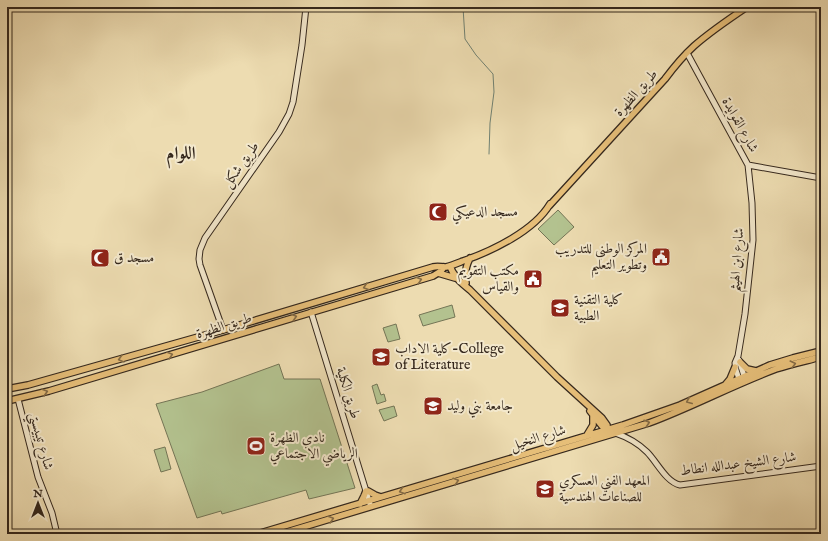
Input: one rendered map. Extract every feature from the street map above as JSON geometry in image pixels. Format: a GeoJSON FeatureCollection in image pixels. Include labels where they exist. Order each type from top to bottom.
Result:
{"type":"FeatureCollection","features":[{"type":"Feature","properties":{"kind":"main road","name":"طريق شكل"},"geometry":{"type":"LineString","coordinates":[[223,330],[202,271],[199,259],[200,250],[205,238],[279,132],[289,114],[295,93],[306,7]]}},
{"type":"Feature","properties":{"kind":"main road","name":"طريق الظهرة"},"geometry":{"type":"LineString","coordinates":[[7,401],[49,391],[433,276],[447,266],[470,258],[506,241],[512,234],[535,218],[550,204],[687,53],[704,38],[747,7]]}},
{"type":"Feature","properties":{"kind":"main road","name":"شارع القوايدة"},"geometry":{"type":"LineString","coordinates":[[687,53],[748,165],[821,178]]}},
{"type":"Feature","properties":{"kind":"main road","name":"شارع ابن الهيثم"},"geometry":{"type":"LineString","coordinates":[[738,364],[753,240],[752,203],[748,165]]}},
{"type":"Feature","properties":{"kind":"main road"},"geometry":{"type":"LineString","coordinates":[[466,283],[465,272],[470,258]]}},
{"type":"Feature","properties":{"kind":"main road","name":"طريق الظهرة"},"geometry":{"type":"LineString","coordinates":[[7,390],[223,330],[433,267],[447,266]]}},
{"type":"Feature","properties":{"kind":"main road","name":"شارع الشيخ عبدالله انطاط"},"geometry":{"type":"LineString","coordinates":[[447,266],[457,278],[604,420],[607,425],[607,433]]}},
{"type":"Feature","properties":{"kind":"main road","name":"شارع الشيخ عبدالله انطاط"},"geometry":{"type":"LineString","coordinates":[[447,266],[456,271],[470,290]]}},
{"type":"Feature","properties":{"kind":"main road"},"geometry":{"type":"LineString","coordinates":[[438,273],[457,278]]}},
{"type":"Feature","properties":{"kind":"main road","name":"طريق الكلية"},"geometry":{"type":"LineString","coordinates":[[311,312],[349,439],[371,503]]}},
{"type":"Feature","properties":{"kind":"main road","name":"شارع النخيل"},"geometry":{"type":"LineString","coordinates":[[615,433],[669,416],[742,381],[756,371],[821,351]]}},
{"type":"Feature","properties":{"kind":"main road","name":"شارع النخيل"},"geometry":{"type":"LineString","coordinates":[[280,534],[371,503],[607,433],[623,425],[680,405],[724,386],[785,366],[821,357]]}},
{"type":"Feature","properties":{"kind":"main road"},"geometry":{"type":"LineString","coordinates":[[738,364],[747,369],[756,371]]}},
{"type":"Feature","properties":{"kind":"main road"},"geometry":{"type":"LineString","coordinates":[[738,364],[742,381]]}},
{"type":"Feature","properties":{"kind":"main road"},"geometry":{"type":"LineString","coordinates":[[724,386],[738,364]]}},
{"type":"Feature","properties":{"kind":"main road","name":"شارع تيبيستي"},"geometry":{"type":"LineString","coordinates":[[18,399],[38,477],[52,513],[57,534]]}},
{"type":"Feature","properties":{"kind":"main road","name":"شارع الشيخ عبدالله انطاط"},"geometry":{"type":"LineString","coordinates":[[586,404],[607,433]]}},
{"type":"Feature","properties":{"kind":"main road"},"geometry":{"type":"LineString","coordinates":[[587,435],[593,426],[593,414]]}},
{"type":"Feature","properties":{"kind":"main road"},"geometry":{"type":"LineString","coordinates":[[604,420],[613,425],[623,425]]}},
{"type":"Feature","properties":{"kind":"main road","name":"شارع الشيخ عبدالله انطاط"},"geometry":{"type":"LineString","coordinates":[[607,433],[615,433],[637,443],[652,457],[669,479],[680,485],[821,466]]}},
{"type":"Feature","properties":{"kind":"main road","name":"شارع النخيل"},"geometry":{"type":"LineString","coordinates":[[257,534],[360,504],[371,503],[381,498],[587,435],[607,433]]}},
{"type":"Feature","properties":{"kind":"main road"},"geometry":{"type":"LineString","coordinates":[[360,504],[367,490],[381,498]]}},
{"type":"Feature","properties":{"kind":"green space"},"geometry":{"type":"Polygon","coordinates":[[[558,210],[574,227],[554,245],[538,229],[558,210]]]}},
{"type":"Feature","properties":{"kind":"green space"},"geometry":{"type":"Polygon","coordinates":[[[452,305],[455,317],[423,326],[419,315],[452,305]]]}},
{"type":"Feature","properties":{"kind":"green space"},"geometry":{"type":"Polygon","coordinates":[[[396,324],[400,339],[388,342],[383,328],[396,324]]]}},
{"type":"Feature","properties":{"kind":"green space","name":"نادي الظهرة الرياضي الاجتماعي"},"geometry":{"type":"Polygon","coordinates":[[[279,364],[284,379],[320,379],[355,488],[309,499],[306,490],[222,514],[221,511],[197,518],[156,404],[202,392],[279,364]]]}},
{"type":"Feature","properties":{"kind":"green space"},"geometry":{"type":"Polygon","coordinates":[[[377,384],[381,395],[384,394],[386,401],[377,404],[372,386],[377,384]]]}},
{"type":"Feature","properties":{"kind":"green space"},"geometry":{"type":"Polygon","coordinates":[[[394,406],[397,416],[384,421],[379,410],[394,406]]]}},
{"type":"Feature","properties":{"kind":"green space"},"geometry":{"type":"Polygon","coordinates":[[[165,447],[171,469],[161,472],[154,450],[165,447]]]}},
{"type":"Feature","properties":{"kind":"waterway"},"geometry":{"type":"LineString","coordinates":[[463,7],[465,39],[476,55],[493,74],[494,92],[490,123],[489,154]]}},
{"type":"Feature","properties":{"kind":"place","name":"مسجد الدعيكي"},"geometry":{"type":"Point","coordinates":[438,212]}},
{"type":"Feature","properties":{"kind":"place","name":"المركز الوطني للتدريب وتطوير التعليم"},"geometry":{"type":"Point","coordinates":[661,257]}},
{"type":"Feature","properties":{"kind":"place","name":"مسجد ق"},"geometry":{"type":"Point","coordinates":[100,258]}},
{"type":"Feature","properties":{"kind":"place","name":"مكتب التقويم والقياس"},"geometry":{"type":"Point","coordinates":[533,279]}},
{"type":"Feature","properties":{"kind":"place","name":"كلية التقنية الطبية"},"geometry":{"type":"Point","coordinates":[560,308]}},
{"type":"Feature","properties":{"kind":"place","name":"كلية الاداب-College of Literature"},"geometry":{"type":"Point","coordinates":[381,357]}},
{"type":"Feature","properties":{"kind":"place","name":"جامعة بني وليد"},"geometry":{"type":"Point","coordinates":[433,406]}},
{"type":"Feature","properties":{"kind":"place","name":"نادي الظهرة الرياضي الاجتماعي"},"geometry":{"type":"Point","coordinates":[256,446]}},
{"type":"Feature","properties":{"kind":"place","name":"المعهد الفني العسكري للصناعات الهندسية"},"geometry":{"type":"Point","coordinates":[545,489]}},
{"type":"Feature","properties":{"kind":"district","name":"اللوام"},"geometry":{"type":"Point","coordinates":[181,154]}}]}
